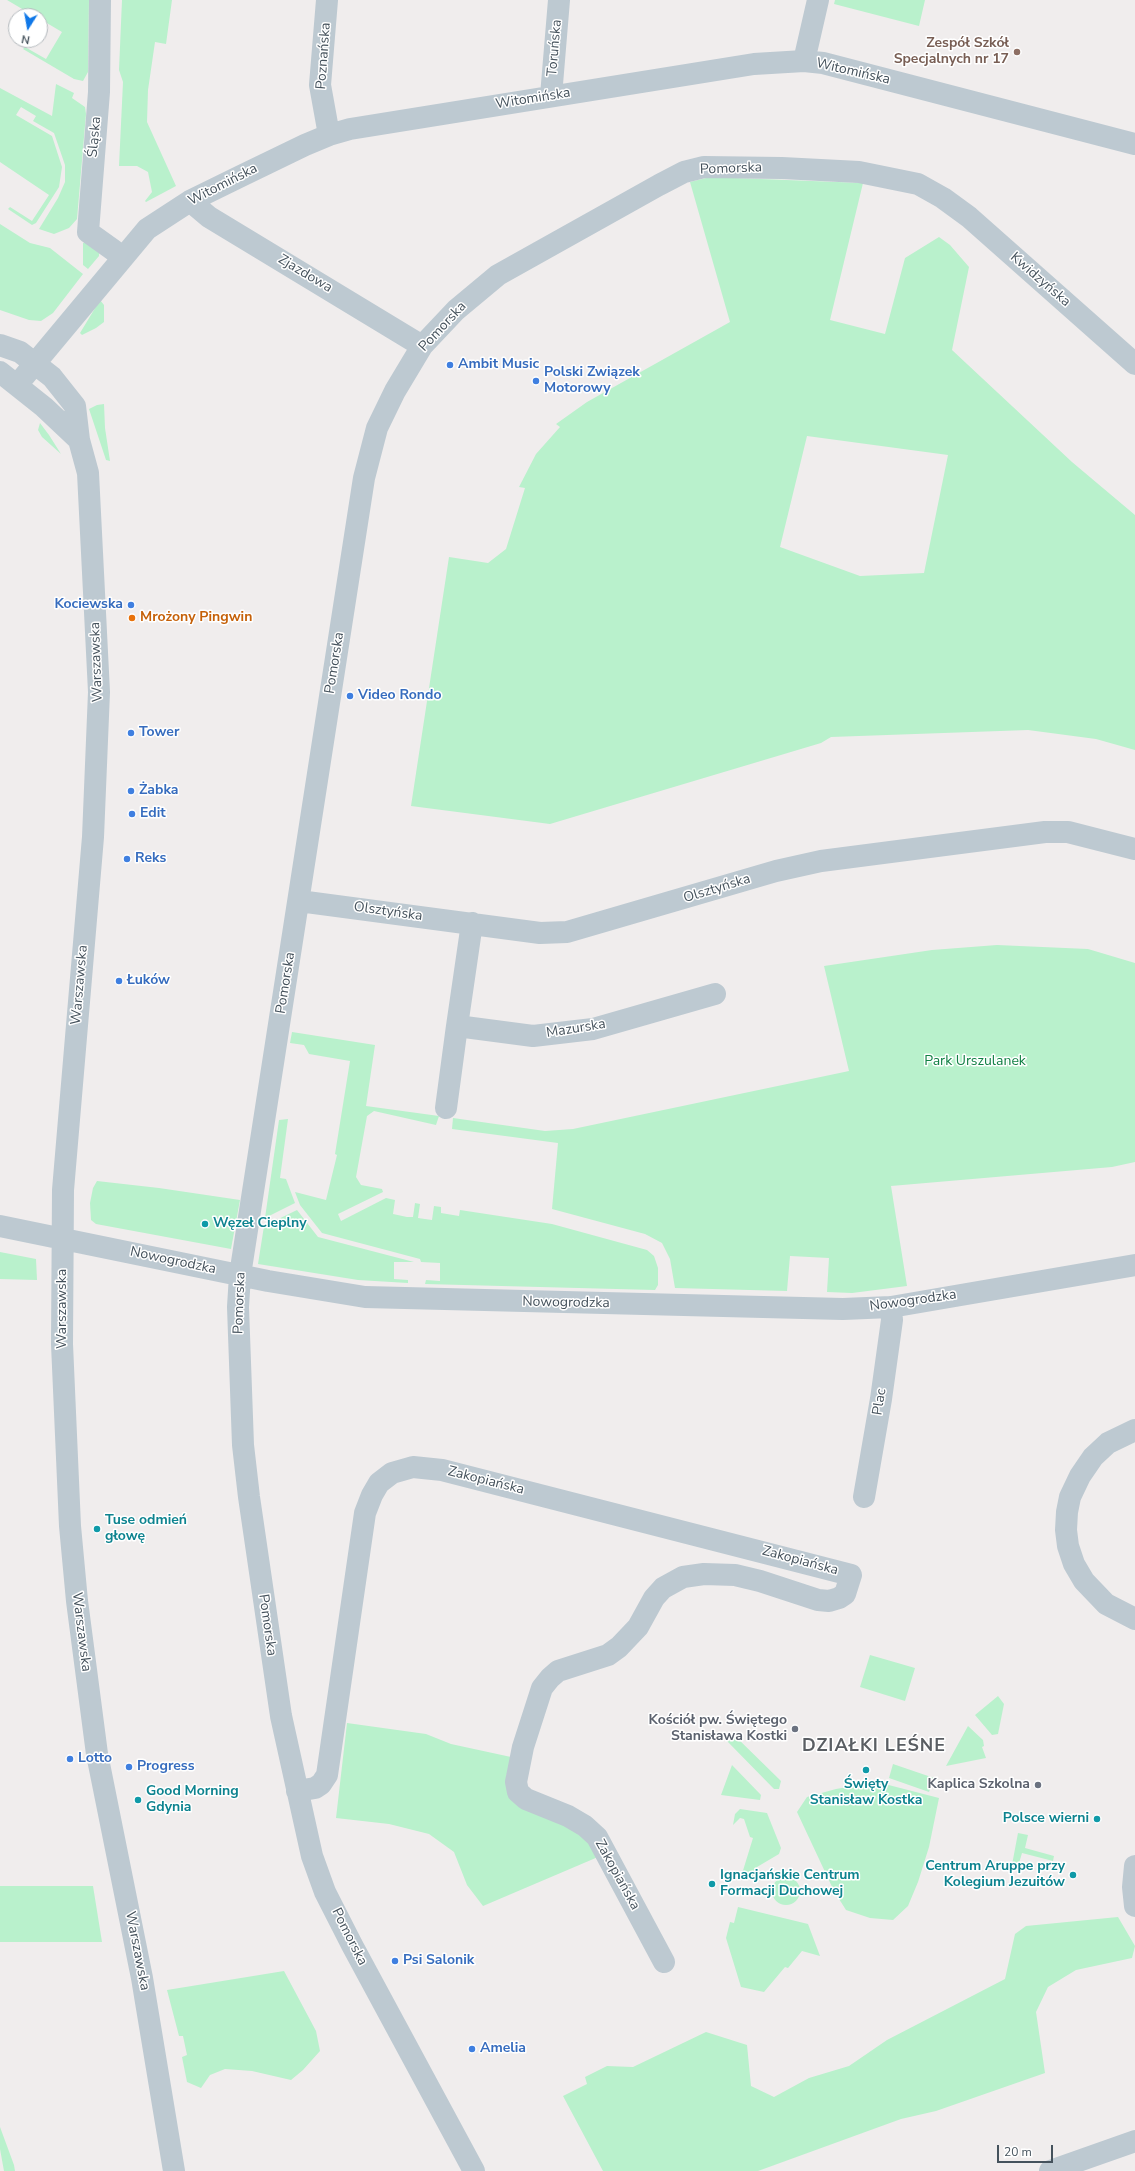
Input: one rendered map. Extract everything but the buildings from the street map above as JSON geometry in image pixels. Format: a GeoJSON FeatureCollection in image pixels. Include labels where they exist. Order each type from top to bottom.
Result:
{"type":"FeatureCollection","features":[{"type":"Feature","properties":{"kind":"street","name":"Śląska"},"geometry":{"type":"LineString","coordinates":[[100,0],[99,92],[88,232],[123,257]]}},
{"type":"Feature","properties":{"kind":"street","name":"Poznańska"},"geometry":{"type":"LineString","coordinates":[[327,0],[320,85],[329,135]]}},
{"type":"Feature","properties":{"kind":"street","name":"Toruńska"},"geometry":{"type":"LineString","coordinates":[[551,96],[559,0]]}},
{"type":"Feature","properties":{"kind":"street"},"geometry":{"type":"LineString","coordinates":[[804,61],[818,0]]}},
{"type":"Feature","properties":{"kind":"street","name":"Witomińska"},"geometry":{"type":"LineString","coordinates":[[17,385],[148,229],[190,201],[329,135],[350,130],[754,64],[804,61],[823,63],[1135,144]]}},
{"type":"Feature","properties":{"kind":"street","name":"Pomorska"},"geometry":{"type":"LineString","coordinates":[[474,2171],[352,1945],[325,1892],[312,1856],[281,1716],[248,1491],[243,1445],[238,1307],[240,1275],[364,478],[377,428],[395,391],[422,346],[456,310],[498,275],[684,172],[704,167],[782,168],[858,172],[918,184],[943,198]]}},
{"type":"Feature","properties":{"kind":"street","name":"Kwidzyńska"},"geometry":{"type":"LineString","coordinates":[[943,198],[969,217],[1135,364]]}},
{"type":"Feature","properties":{"kind":"street","name":"Zjazdowa"},"geometry":{"type":"LineString","coordinates":[[190,201],[209,216],[422,346]]}},
{"type":"Feature","properties":{"kind":"street","name":"Warszawska"},"geometry":{"type":"LineString","coordinates":[[0,345],[20,352],[52,377],[74,406],[79,440],[88,473],[91,499],[99,692],[93,837],[64,1185],[62,1344],[70,1526],[77,1601],[97,1754],[142,1978],[174,2171]]}},
{"type":"Feature","properties":{"kind":"street"},"geometry":{"type":"LineString","coordinates":[[0,372],[17,385],[79,440]]}},
{"type":"Feature","properties":{"kind":"street","name":"Olsztyńska"},"geometry":{"type":"LineString","coordinates":[[299,901],[540,933],[566,932],[776,871],[821,861],[1045,832],[1068,832],[1135,849]]}},
{"type":"Feature","properties":{"kind":"street"},"geometry":{"type":"LineString","coordinates":[[446,1108],[472,923]]}},
{"type":"Feature","properties":{"kind":"street","name":"Mazurska"},"geometry":{"type":"LineString","coordinates":[[457,1026],[533,1036],[594,1029],[715,994]]}},
{"type":"Feature","properties":{"kind":"street","name":"Nowogrodzka"},"geometry":{"type":"LineString","coordinates":[[0,1226],[240,1275],[365,1297],[843,1309],[891,1307],[1135,1265]]}},
{"type":"Feature","properties":{"kind":"street","name":"Plac"},"geometry":{"type":"LineString","coordinates":[[864,1497],[881,1399],[892,1320],[891,1307]]}},
{"type":"Feature","properties":{"kind":"street"},"geometry":{"type":"LineString","coordinates":[[1135,1430],[1108,1443],[1093,1457],[1080,1476],[1070,1497],[1066,1530],[1068,1546],[1074,1564],[1084,1581],[1106,1604],[1135,1619]]}},
{"type":"Feature","properties":{"kind":"street","name":"Zakopiańska"},"geometry":{"type":"LineString","coordinates":[[297,1791],[315,1788],[321,1784],[327,1775],[365,1513],[372,1495],[379,1483],[392,1473],[413,1467],[442,1470],[852,1574],[845,1594],[840,1598],[829,1601],[818,1600],[760,1581],[735,1575],[704,1574],[683,1577],[663,1588],[654,1598],[638,1627],[619,1647],[608,1655],[558,1671],[542,1688],[523,1747],[516,1782],[518,1792],[526,1799],[568,1816],[585,1826],[597,1836],[664,1962]]}},
{"type":"Feature","properties":{"kind":"street"},"geometry":{"type":"LineString","coordinates":[[1135,1866],[1133,1887],[1135,1906]]}},
{"type":"Feature","properties":{"kind":"street"},"geometry":{"type":"LineString","coordinates":[[1050,2171],[1135,2141]]}},
{"type":"Feature","properties":{"kind":"green space"},"geometry":{"type":"Polygon","coordinates":[[[7,0],[89,0],[88,72],[83,81],[74,79],[23,49],[27,48],[46,59],[62,32],[48,24],[48,8],[20,8],[7,0]]]}},
{"type":"Feature","properties":{"kind":"green space"},"geometry":{"type":"Polygon","coordinates":[[[122,0],[172,0],[166,44],[155,42],[148,90],[147,122],[176,186],[146,202],[145,201],[152,192],[148,172],[137,166],[119,166],[123,82],[119,70],[122,0]]]}},
{"type":"Feature","properties":{"kind":"green space"},"geometry":{"type":"Polygon","coordinates":[[[835,0],[925,0],[919,26],[834,4],[835,0]]]}},
{"type":"Feature","properties":{"kind":"green space"},"geometry":{"type":"Polygon","coordinates":[[[56,84],[74,93],[72,98],[85,107],[86,114],[77,219],[69,228],[54,234],[39,229],[58,198],[65,182],[65,165],[54,133],[33,121],[36,116],[21,107],[16,115],[52,136],[62,167],[59,187],[36,223],[32,225],[8,209],[10,207],[32,221],[49,195],[0,162],[0,88],[52,116],[56,84]]]}},
{"type":"Feature","properties":{"kind":"green space"},"geometry":{"type":"Polygon","coordinates":[[[710,177],[863,183],[830,320],[885,334],[905,258],[939,237],[950,245],[969,267],[952,350],[1072,462],[1135,515],[1135,750],[1096,739],[1028,730],[831,737],[821,743],[550,824],[411,806],[449,557],[488,563],[506,549],[525,488],[519,487],[536,454],[560,427],[556,424],[587,402],[730,322],[690,182],[710,177]],[[807,436],[780,547],[860,576],[924,573],[948,455],[807,436]]]}},
{"type":"Feature","properties":{"kind":"green space"},"geometry":{"type":"Polygon","coordinates":[[[0,224],[30,243],[50,248],[83,274],[53,313],[41,321],[29,320],[0,310],[0,224]]]}},
{"type":"Feature","properties":{"kind":"green space"},"geometry":{"type":"Polygon","coordinates":[[[86,242],[99,252],[99,256],[88,269],[83,265],[83,243],[86,242]]]}},
{"type":"Feature","properties":{"kind":"green space"},"geometry":{"type":"Polygon","coordinates":[[[100,300],[104,305],[104,322],[82,335],[80,333],[100,300]]]}},
{"type":"Feature","properties":{"kind":"green space"},"geometry":{"type":"Polygon","coordinates":[[[104,404],[105,428],[110,461],[106,460],[89,409],[97,405],[104,404]]]}},
{"type":"Feature","properties":{"kind":"green space"},"geometry":{"type":"Polygon","coordinates":[[[40,423],[61,454],[42,437],[38,430],[40,423]]]}},
{"type":"Feature","properties":{"kind":"green space","name":"Park Urszulanek"},"geometry":{"type":"Polygon","coordinates":[[[997,945],[1088,949],[1135,963],[1135,1162],[1112,1167],[891,1186],[907,1286],[852,1293],[827,1292],[829,1258],[790,1256],[787,1291],[675,1288],[670,1259],[662,1243],[645,1234],[552,1209],[558,1143],[452,1129],[453,1118],[545,1131],[573,1129],[849,1071],[824,966],[932,950],[997,945]]]}},
{"type":"Feature","properties":{"kind":"green space"},"geometry":{"type":"Polygon","coordinates":[[[292,1032],[375,1045],[366,1106],[439,1116],[436,1125],[374,1111],[367,1116],[356,1177],[361,1185],[382,1189],[383,1192],[338,1214],[341,1221],[386,1198],[395,1200],[393,1214],[407,1217],[413,1217],[415,1203],[420,1204],[418,1218],[432,1220],[434,1206],[441,1207],[441,1213],[459,1216],[460,1210],[552,1224],[647,1250],[654,1256],[658,1268],[658,1285],[655,1290],[425,1284],[426,1280],[440,1281],[440,1263],[421,1262],[420,1259],[322,1233],[300,1205],[295,1192],[326,1200],[337,1155],[335,1154],[350,1061],[309,1054],[304,1045],[290,1043],[292,1032]]]}},
{"type":"Feature","properties":{"kind":"green space"},"geometry":{"type":"Polygon","coordinates":[[[288,1119],[280,1178],[286,1179],[295,1203],[265,1218],[279,1120],[288,1119]]]}},
{"type":"Feature","properties":{"kind":"green space"},"geometry":{"type":"Polygon","coordinates":[[[97,1181],[159,1188],[240,1200],[231,1249],[96,1224],[91,1220],[90,1203],[93,1188],[97,1181]]]}},
{"type":"Feature","properties":{"kind":"green space"},"geometry":{"type":"Polygon","coordinates":[[[297,1210],[318,1237],[414,1262],[394,1262],[394,1279],[408,1280],[408,1283],[358,1280],[258,1264],[264,1226],[297,1210]]]}},
{"type":"Feature","properties":{"kind":"green space"},"geometry":{"type":"Polygon","coordinates":[[[0,1252],[36,1259],[37,1280],[0,1279],[0,1252]]]}},
{"type":"Feature","properties":{"kind":"green space"},"geometry":{"type":"Polygon","coordinates":[[[870,1655],[915,1668],[905,1701],[860,1687],[870,1655]]]}},
{"type":"Feature","properties":{"kind":"green space"},"geometry":{"type":"Polygon","coordinates":[[[998,1696],[1004,1704],[998,1734],[992,1735],[975,1715],[998,1696]]]}},
{"type":"Feature","properties":{"kind":"green space"},"geometry":{"type":"Polygon","coordinates":[[[347,1723],[426,1734],[451,1744],[511,1757],[506,1778],[585,1837],[598,1857],[483,1906],[467,1885],[454,1852],[429,1834],[389,1824],[336,1818],[347,1723]]]}},
{"type":"Feature","properties":{"kind":"green space"},"geometry":{"type":"Polygon","coordinates":[[[968,1726],[983,1740],[984,1746],[982,1747],[986,1758],[946,1766],[968,1726]]]}},
{"type":"Feature","properties":{"kind":"green space"},"geometry":{"type":"Polygon","coordinates":[[[732,1733],[781,1781],[779,1789],[774,1789],[727,1741],[732,1733]]]}},
{"type":"Feature","properties":{"kind":"green space"},"geometry":{"type":"Polygon","coordinates":[[[893,1764],[934,1778],[929,1792],[889,1778],[893,1764]]]}},
{"type":"Feature","properties":{"kind":"green space"},"geometry":{"type":"Polygon","coordinates":[[[732,1765],[761,1795],[760,1800],[721,1795],[732,1765]]]}},
{"type":"Feature","properties":{"kind":"green space"},"geometry":{"type":"Polygon","coordinates":[[[877,1782],[939,1798],[929,1847],[918,1882],[908,1906],[893,1920],[870,1918],[846,1910],[834,1891],[797,1812],[807,1797],[836,1789],[877,1782]]]}},
{"type":"Feature","properties":{"kind":"green space"},"geometry":{"type":"Polygon","coordinates":[[[740,1809],[767,1813],[781,1848],[779,1854],[757,1867],[754,1877],[751,1879],[741,1877],[753,1838],[750,1837],[744,1819],[740,1818],[733,1825],[735,1814],[740,1809]]]}},
{"type":"Feature","properties":{"kind":"green space"},"geometry":{"type":"Polygon","coordinates":[[[1018,1833],[1028,1835],[1025,1848],[1054,1856],[1053,1861],[1022,1853],[1017,1870],[1011,1870],[1018,1833]]]}},
{"type":"Feature","properties":{"kind":"green space"},"geometry":{"type":"Polygon","coordinates":[[[786,1877],[796,1881],[800,1891],[796,1901],[786,1905],[776,1901],[772,1891],[776,1881],[786,1877]]]}},
{"type":"Feature","properties":{"kind":"green space"},"geometry":{"type":"Polygon","coordinates":[[[0,1886],[93,1886],[102,1942],[0,1942],[0,1886]]]}},
{"type":"Feature","properties":{"kind":"green space"},"geometry":{"type":"Polygon","coordinates":[[[738,1907],[808,1924],[820,1956],[802,1951],[788,1968],[785,1967],[764,1992],[741,1987],[726,1938],[730,1922],[734,1923],[738,1907]]]}},
{"type":"Feature","properties":{"kind":"green space"},"geometry":{"type":"Polygon","coordinates":[[[1118,1917],[1135,1946],[1132,1958],[1076,1970],[1048,1987],[1036,2012],[1045,2073],[936,2111],[901,2119],[758,2171],[603,2171],[563,2096],[587,2084],[585,2077],[607,2066],[633,2067],[706,2032],[747,2045],[751,2086],[774,2097],[809,2078],[849,2066],[887,2040],[1005,1979],[1015,1934],[1026,1926],[1118,1917]]]}},
{"type":"Feature","properties":{"kind":"green space"},"geometry":{"type":"Polygon","coordinates":[[[284,1971],[316,2031],[320,2051],[303,2070],[291,2080],[252,2071],[225,2069],[210,2075],[201,2088],[187,2082],[182,2057],[187,2055],[183,2036],[179,2036],[167,1990],[284,1971]]]}},
{"type":"Feature","properties":{"kind":"green space"},"geometry":{"type":"Polygon","coordinates":[[[0,2127],[15,2171],[4,2171],[0,2149],[0,2127]]]}},
{"type":"Feature","properties":{"kind":"place","name":"Zespół Szkół Specjalnych nr 17"},"geometry":{"type":"Point","coordinates":[1017,52]}},
{"type":"Feature","properties":{"kind":"place","name":"Ambit Music"},"geometry":{"type":"Point","coordinates":[450,365]}},
{"type":"Feature","properties":{"kind":"place","name":"Polski Związek Motorowy"},"geometry":{"type":"Point","coordinates":[536,381]}},
{"type":"Feature","properties":{"kind":"place","name":"Kociewska"},"geometry":{"type":"Point","coordinates":[131,605]}},
{"type":"Feature","properties":{"kind":"place","name":"Mrożony Pingwin"},"geometry":{"type":"Point","coordinates":[132,618]}},
{"type":"Feature","properties":{"kind":"place","name":"Video Rondo"},"geometry":{"type":"Point","coordinates":[350,696]}},
{"type":"Feature","properties":{"kind":"place","name":"Tower"},"geometry":{"type":"Point","coordinates":[131,733]}},
{"type":"Feature","properties":{"kind":"place","name":"Żabka"},"geometry":{"type":"Point","coordinates":[131,791]}},
{"type":"Feature","properties":{"kind":"place","name":"Edit"},"geometry":{"type":"Point","coordinates":[132,814]}},
{"type":"Feature","properties":{"kind":"place","name":"Reks"},"geometry":{"type":"Point","coordinates":[127,859]}},
{"type":"Feature","properties":{"kind":"place","name":"Łuków"},"geometry":{"type":"Point","coordinates":[119,981]}},
{"type":"Feature","properties":{"kind":"place","name":"Węzeł Cieplny"},"geometry":{"type":"Point","coordinates":[205,1224]}},
{"type":"Feature","properties":{"kind":"place","name":"Tuse odmień głowę"},"geometry":{"type":"Point","coordinates":[97,1529]}},
{"type":"Feature","properties":{"kind":"place","name":"Kościół pw. Świętego Stanisława Kostki"},"geometry":{"type":"Point","coordinates":[795,1729]}},
{"type":"Feature","properties":{"kind":"place","name":"Lotto"},"geometry":{"type":"Point","coordinates":[70,1759]}},
{"type":"Feature","properties":{"kind":"place","name":"Progress"},"geometry":{"type":"Point","coordinates":[129,1767]}},
{"type":"Feature","properties":{"kind":"place","name":"Święty Stanisław Kostka"},"geometry":{"type":"Point","coordinates":[866,1770]}},
{"type":"Feature","properties":{"kind":"place","name":"Kaplica Szkolna"},"geometry":{"type":"Point","coordinates":[1038,1785]}},
{"type":"Feature","properties":{"kind":"place","name":"Good Morning Gdynia"},"geometry":{"type":"Point","coordinates":[138,1800]}},
{"type":"Feature","properties":{"kind":"place","name":"Polsce wierni"},"geometry":{"type":"Point","coordinates":[1097,1819]}},
{"type":"Feature","properties":{"kind":"place","name":"Centrum Aruppe przy Kolegium Jezuitów"},"geometry":{"type":"Point","coordinates":[1073,1875]}},
{"type":"Feature","properties":{"kind":"place","name":"Ignacjańskie Centrum Formacji Duchowej"},"geometry":{"type":"Point","coordinates":[712,1884]}},
{"type":"Feature","properties":{"kind":"place","name":"Psi Salonik"},"geometry":{"type":"Point","coordinates":[395,1961]}},
{"type":"Feature","properties":{"kind":"place","name":"Amelia"},"geometry":{"type":"Point","coordinates":[472,2049]}},
{"type":"Feature","properties":{"kind":"district","name":"DZIAŁKI LEŚNE"},"geometry":{"type":"Point","coordinates":[874,1747]}}]}
